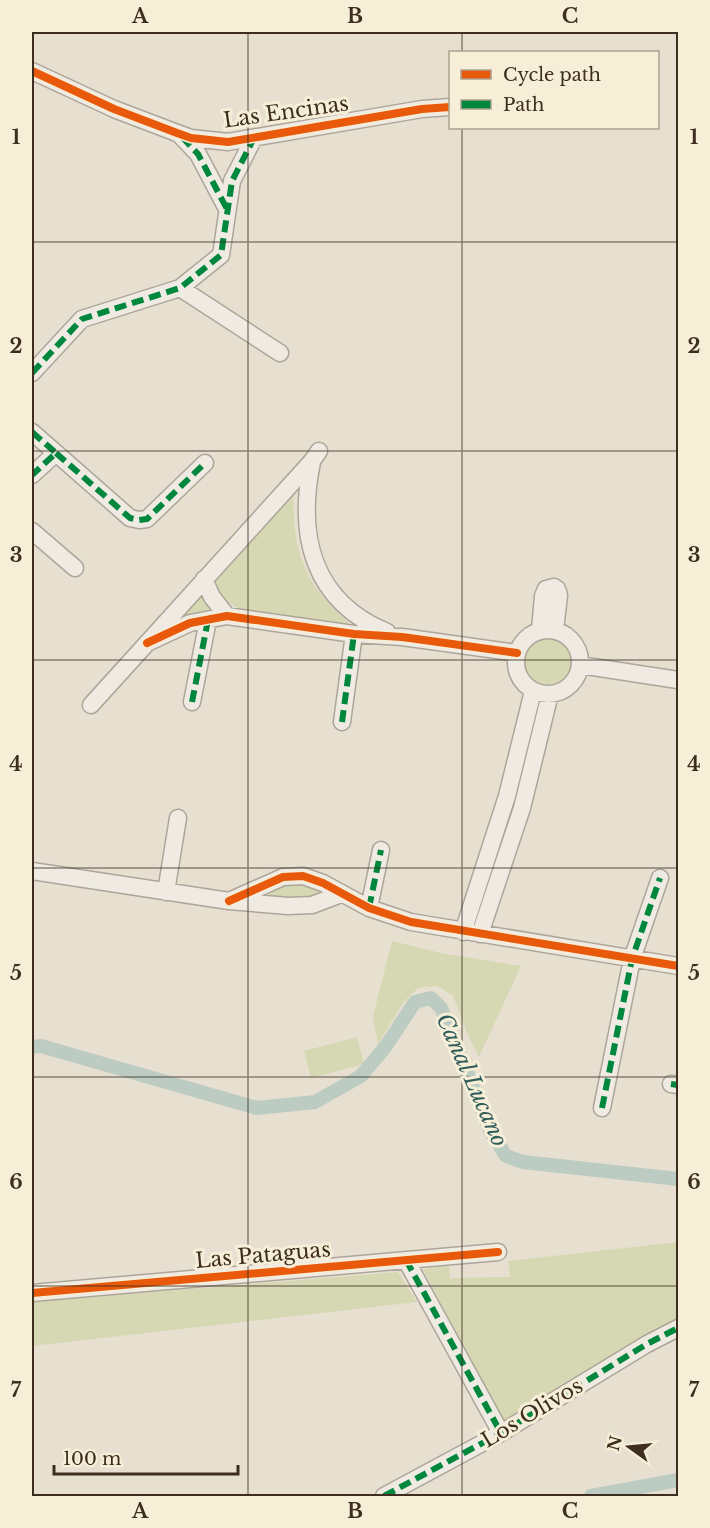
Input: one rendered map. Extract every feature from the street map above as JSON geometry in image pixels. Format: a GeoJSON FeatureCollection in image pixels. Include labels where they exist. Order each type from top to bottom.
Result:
{"type":"FeatureCollection","features":[{"type":"Feature","properties":{"kind":"street","name":"Las Encinas"},"geometry":{"type":"LineString","coordinates":[[32,71],[114,109],[177,133],[191,138],[228,142],[423,109],[449,107]]}},
{"type":"Feature","properties":{"kind":"street","name":"Las Encinas"},"geometry":{"type":"LineString","coordinates":[[177,133],[198,154],[227,209]]}},
{"type":"Feature","properties":{"kind":"street","name":"Las Encinas"},"geometry":{"type":"LineString","coordinates":[[32,373],[81,319],[180,288],[220,255],[232,181],[254,138]]}},
{"type":"Feature","properties":{"kind":"street"},"geometry":{"type":"LineString","coordinates":[[180,288],[280,353]]}},
{"type":"Feature","properties":{"kind":"street"},"geometry":{"type":"LineString","coordinates":[[32,432],[130,518],[139,520],[147,519],[205,463]]}},
{"type":"Feature","properties":{"kind":"street"},"geometry":{"type":"LineString","coordinates":[[32,475],[56,453]]}},
{"type":"Feature","properties":{"kind":"street"},"geometry":{"type":"LineString","coordinates":[[91,705],[316,456],[307,499],[307,527],[311,552],[319,573],[331,592],[353,613],[378,629],[402,637]]}},
{"type":"Feature","properties":{"kind":"street"},"geometry":{"type":"LineString","coordinates":[[32,531],[75,568]]}},
{"type":"Feature","properties":{"kind":"street"},"geometry":{"type":"LineString","coordinates":[[204,579],[212,597],[227,616]]}},
{"type":"Feature","properties":{"kind":"street"},"geometry":{"type":"LineString","coordinates":[[147,643],[190,623],[227,616],[517,653]]}},
{"type":"Feature","properties":{"kind":"street"},"geometry":{"type":"LineString","coordinates":[[192,702],[208,620]]}},
{"type":"Feature","properties":{"kind":"street"},"geometry":{"type":"LineString","coordinates":[[548,630],[566,635],[574,643],[579,654],[580,666],[576,677],[568,687],[550,694],[533,691],[519,678],[516,666],[517,653],[526,639],[548,630]]}},
{"type":"Feature","properties":{"kind":"street"},"geometry":{"type":"LineString","coordinates":[[342,722],[354,634]]}},
{"type":"Feature","properties":{"kind":"street"},"geometry":{"type":"LineString","coordinates":[[580,666],[678,680]]}},
{"type":"Feature","properties":{"kind":"street"},"geometry":{"type":"LineString","coordinates":[[463,932],[513,773],[533,691]]}},
{"type":"Feature","properties":{"kind":"street"},"geometry":{"type":"LineString","coordinates":[[480,934],[531,777],[550,694]]}},
{"type":"Feature","properties":{"kind":"street"},"geometry":{"type":"LineString","coordinates":[[513,773],[531,777]]}},
{"type":"Feature","properties":{"kind":"street"},"geometry":{"type":"LineString","coordinates":[[166,892],[178,818]]}},
{"type":"Feature","properties":{"kind":"street"},"geometry":{"type":"LineString","coordinates":[[490,846],[508,852]]}},
{"type":"Feature","properties":{"kind":"street"},"geometry":{"type":"LineString","coordinates":[[369,908],[381,850]]}},
{"type":"Feature","properties":{"kind":"street"},"geometry":{"type":"LineString","coordinates":[[32,871],[229,901],[288,906],[312,905],[342,894]]}},
{"type":"Feature","properties":{"kind":"street"},"geometry":{"type":"LineString","coordinates":[[229,901],[283,877],[303,876],[323,883],[369,908],[411,922],[678,966]]}},
{"type":"Feature","properties":{"kind":"street"},"geometry":{"type":"LineString","coordinates":[[602,1108],[632,959],[660,878]]}},
{"type":"Feature","properties":{"kind":"street","name":"Las Pataguas"},"geometry":{"type":"LineString","coordinates":[[32,1293],[498,1252]]}},
{"type":"Feature","properties":{"kind":"street"},"geometry":{"type":"LineString","coordinates":[[406,1260],[501,1433]]}},
{"type":"Feature","properties":{"kind":"street","name":"Los Olivos"},"geometry":{"type":"LineString","coordinates":[[384,1497],[501,1433],[647,1344],[678,1328]]}},
{"type":"Feature","properties":{"kind":"green space"},"geometry":{"type":"Polygon","coordinates":[[[294,492],[295,531],[304,564],[321,595],[348,622],[348,625],[238,608],[225,599],[217,587],[215,577],[294,492]]]}},
{"type":"Feature","properties":{"kind":"green space"},"geometry":{"type":"Polygon","coordinates":[[[200,594],[203,594],[210,611],[181,617],[200,594]]]}},
{"type":"Feature","properties":{"kind":"green space"},"geometry":{"type":"Polygon","coordinates":[[[542,636],[552,636],[566,643],[573,662],[566,681],[552,688],[542,688],[532,684],[525,677],[521,667],[521,657],[525,647],[532,640],[542,636]]]}},
{"type":"Feature","properties":{"kind":"green space"},"geometry":{"type":"Polygon","coordinates":[[[302,883],[324,892],[309,898],[289,901],[267,894],[278,887],[302,883]]]}},
{"type":"Feature","properties":{"kind":"green space"},"geometry":{"type":"Polygon","coordinates":[[[392,941],[441,953],[521,966],[479,1057],[453,996],[438,986],[418,988],[403,1003],[378,1044],[373,1016],[392,941]]]}},
{"type":"Feature","properties":{"kind":"green space"},"geometry":{"type":"Polygon","coordinates":[[[357,1037],[364,1064],[311,1078],[304,1051],[357,1037]]]}},
{"type":"Feature","properties":{"kind":"green space"},"geometry":{"type":"Polygon","coordinates":[[[678,1242],[678,1319],[655,1329],[503,1422],[423,1269],[449,1266],[450,1278],[510,1277],[508,1261],[678,1242]]]}},
{"type":"Feature","properties":{"kind":"green space"},"geometry":{"type":"Polygon","coordinates":[[[398,1272],[417,1302],[32,1346],[32,1302],[398,1272]]]}},
{"type":"Feature","properties":{"kind":"waterway","name":"Canal Lucano"},"geometry":{"type":"LineString","coordinates":[[32,1047],[41,1046],[257,1108],[315,1102],[361,1076],[386,1046],[415,1002],[431,998],[441,1008],[490,1130],[506,1156],[523,1162],[678,1179]]}},
{"type":"Feature","properties":{"kind":"waterway","name":"Canal Lucano"},"geometry":{"type":"LineString","coordinates":[[591,1496],[678,1480]]}},
{"type":"Feature","properties":{"kind":"marked path"},"geometry":{"type":"LineString","coordinates":[[182,137],[198,154],[227,209]]}},
{"type":"Feature","properties":{"kind":"marked path"},"geometry":{"type":"LineString","coordinates":[[32,373],[82,319],[180,288],[221,255],[232,181],[254,138]]}},
{"type":"Feature","properties":{"kind":"marked path"},"geometry":{"type":"LineString","coordinates":[[32,432],[56,453],[32,475]]}},
{"type":"Feature","properties":{"kind":"marked path"},"geometry":{"type":"LineString","coordinates":[[56,453],[130,518],[139,520],[147,519],[205,463]]}},
{"type":"Feature","properties":{"kind":"marked path"},"geometry":{"type":"LineString","coordinates":[[192,702],[208,620]]}},
{"type":"Feature","properties":{"kind":"marked path"},"geometry":{"type":"LineString","coordinates":[[342,722],[354,634]]}},
{"type":"Feature","properties":{"kind":"marked path"},"geometry":{"type":"LineString","coordinates":[[369,908],[381,850]]}},
{"type":"Feature","properties":{"kind":"marked path"},"geometry":{"type":"LineString","coordinates":[[602,1108],[632,959],[660,878]]}},
{"type":"Feature","properties":{"kind":"marked path"},"geometry":{"type":"LineString","coordinates":[[671,1084],[678,1085]]}},
{"type":"Feature","properties":{"kind":"marked path"},"geometry":{"type":"LineString","coordinates":[[406,1260],[501,1433]]}},
{"type":"Feature","properties":{"kind":"marked path"},"geometry":{"type":"LineString","coordinates":[[384,1496],[501,1433],[647,1344],[678,1328]]}},
{"type":"Feature","properties":{"kind":"cycle path"},"geometry":{"type":"LineString","coordinates":[[32,71],[114,109],[177,133],[191,138],[228,142],[422,109],[449,107]]}},
{"type":"Feature","properties":{"kind":"cycle path"},"geometry":{"type":"LineString","coordinates":[[147,643],[190,623],[227,616],[517,653]]}},
{"type":"Feature","properties":{"kind":"cycle path"},"geometry":{"type":"LineString","coordinates":[[229,901],[283,877],[303,876],[323,883],[369,908],[411,922],[678,966]]}},
{"type":"Feature","properties":{"kind":"cycle path"},"geometry":{"type":"LineString","coordinates":[[32,1293],[498,1252]]}}]}
